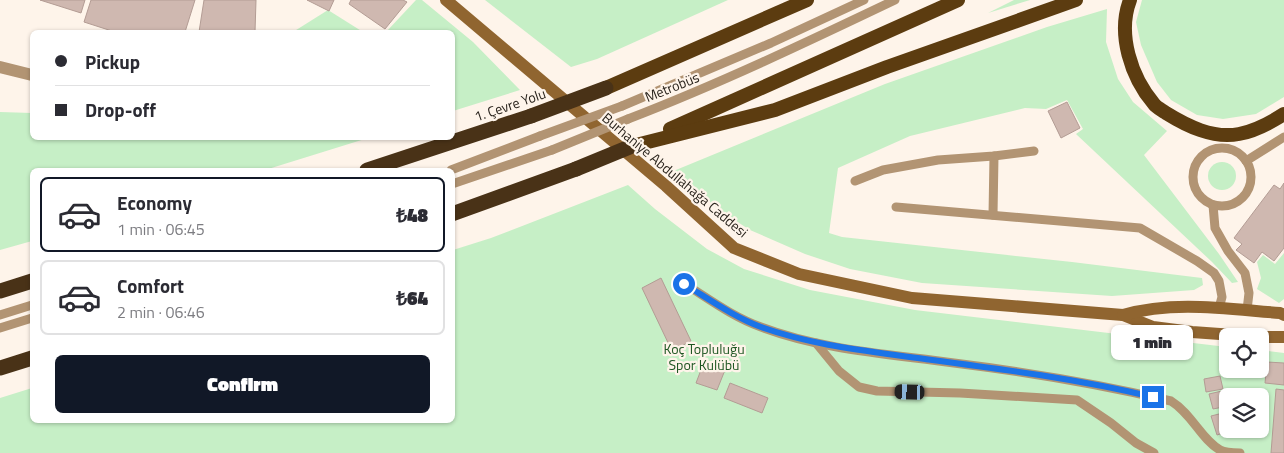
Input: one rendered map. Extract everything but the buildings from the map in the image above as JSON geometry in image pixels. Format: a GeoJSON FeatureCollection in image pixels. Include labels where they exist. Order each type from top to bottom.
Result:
{"type":"FeatureCollection","features":[{"type":"Feature","properties":{"kind":"highway"},"geometry":{"type":"LineString","coordinates":[[606,88],[808,0]]}},
{"type":"Feature","properties":{"kind":"highway"},"geometry":{"type":"LineString","coordinates":[[455,213],[576,169],[632,146],[958,0]]}},
{"type":"Feature","properties":{"kind":"highway"},"geometry":{"type":"LineString","coordinates":[[632,146],[775,110],[887,67],[1076,0]]}},
{"type":"Feature","properties":{"kind":"highway"},"geometry":{"type":"LineString","coordinates":[[1130,0],[1126,12],[1126,49],[1137,78],[1155,106],[1187,126],[1212,133],[1238,134],[1265,126],[1284,114]]}},
{"type":"Feature","properties":{"kind":"highway","name":"1. Çevre Yolu"},"geometry":{"type":"LineString","coordinates":[[373,168],[531,116],[606,88]]}},
{"type":"Feature","properties":{"kind":"highway"},"geometry":{"type":"LineString","coordinates":[[3,290],[30,282]]}},
{"type":"Feature","properties":{"kind":"highway"},"geometry":{"type":"LineString","coordinates":[[0,368],[30,359]]}},
{"type":"Feature","properties":{"kind":"main road","name":"Burhaniye Abdullahağa Caddesi"},"geometry":{"type":"LineString","coordinates":[[446,0],[666,186],[734,248],[799,274],[912,298],[1123,315],[1153,327],[1219,334]]}},
{"type":"Feature","properties":{"kind":"main road"},"geometry":{"type":"LineString","coordinates":[[1123,315],[1143,309],[1192,306],[1284,314]]}},
{"type":"Feature","properties":{"kind":"main road"},"geometry":{"type":"LineString","coordinates":[[1269,338],[1284,337]]}},
{"type":"Feature","properties":{"kind":"main road"},"geometry":{"type":"LineString","coordinates":[[1269,339],[1284,342]]}},
{"type":"Feature","properties":{"kind":"street"},"geometry":{"type":"LineString","coordinates":[[0,67],[30,74]]}},
{"type":"Feature","properties":{"kind":"lane","name":"Metrobüs"},"geometry":{"type":"LineString","coordinates":[[455,168],[622,106],[771,43],[864,0]]}},
{"type":"Feature","properties":{"kind":"lane","name":"Metrobüs"},"geometry":{"type":"LineString","coordinates":[[455,183],[552,150],[697,92],[895,0]]}},
{"type":"Feature","properties":{"kind":"lane"},"geometry":{"type":"LineString","coordinates":[[1246,161],[1284,137]]}},
{"type":"Feature","properties":{"kind":"lane"},"geometry":{"type":"LineString","coordinates":[[1217,148],[1227,148],[1244,156],[1246,161],[1252,174],[1251,184],[1247,193],[1240,200],[1232,205],[1213,205],[1198,194],[1194,185],[1193,175],[1195,166],[1200,157],[1208,151],[1217,148]]}},
{"type":"Feature","properties":{"kind":"lane"},"geometry":{"type":"LineString","coordinates":[[855,181],[883,170],[938,160],[1034,151]]}},
{"type":"Feature","properties":{"kind":"lane"},"geometry":{"type":"LineString","coordinates":[[992,215],[994,156]]}},
{"type":"Feature","properties":{"kind":"lane"},"geometry":{"type":"LineString","coordinates":[[1213,205],[1215,228],[1228,251],[1245,273],[1248,293],[1247,310]]}},
{"type":"Feature","properties":{"kind":"lane"},"geometry":{"type":"LineString","coordinates":[[896,207],[1140,228],[1214,273],[1219,281],[1222,297],[1219,308]]}},
{"type":"Feature","properties":{"kind":"lane"},"geometry":{"type":"LineString","coordinates":[[684,284],[735,315],[760,326],[816,343],[1102,385],[1170,401],[1180,407],[1221,452],[1240,453]]}},
{"type":"Feature","properties":{"kind":"lane"},"geometry":{"type":"LineString","coordinates":[[0,315],[30,306]]}},
{"type":"Feature","properties":{"kind":"lane"},"geometry":{"type":"LineString","coordinates":[[0,328],[30,319]]}},
{"type":"Feature","properties":{"kind":"lane"},"geometry":{"type":"LineString","coordinates":[[816,343],[839,371],[859,387],[877,391],[1077,400],[1136,443],[1154,453]]}},
{"type":"Feature","properties":{"kind":"green space"},"geometry":{"type":"Polygon","coordinates":[[[416,0],[422,0],[473,42],[520,90],[455,110],[455,30],[388,30],[416,0]]]}},
{"type":"Feature","properties":{"kind":"green space"},"geometry":{"type":"Polygon","coordinates":[[[485,0],[728,0],[597,59],[571,67],[485,0]]]}},
{"type":"Feature","properties":{"kind":"green space"},"geometry":{"type":"Polygon","coordinates":[[[1014,0],[1030,0],[988,13],[1014,0]]]}},
{"type":"Feature","properties":{"kind":"green space"},"geometry":{"type":"Polygon","coordinates":[[[1142,0],[1284,0],[1284,97],[1256,114],[1223,119],[1197,115],[1171,100],[1157,82],[1141,45],[1136,22],[1142,0]]]}},
{"type":"Feature","properties":{"kind":"green space"},"geometry":{"type":"Polygon","coordinates":[[[1107,9],[1106,42],[1118,79],[1133,102],[1167,131],[1144,155],[1238,282],[1232,283],[1076,134],[1083,129],[1067,100],[1046,109],[1025,108],[910,136],[838,168],[829,233],[842,237],[1202,278],[1203,285],[1194,290],[1112,296],[922,283],[850,269],[805,254],[750,230],[725,214],[671,172],[885,84],[1047,27],[1107,9]]]}},
{"type":"Feature","properties":{"kind":"green space"},"geometry":{"type":"Polygon","coordinates":[[[328,10],[360,30],[296,30],[328,10]]]}},
{"type":"Feature","properties":{"kind":"green space"},"geometry":{"type":"Polygon","coordinates":[[[0,112],[30,113],[30,140],[362,140],[271,168],[30,168],[30,242],[0,250],[0,112]]]}},
{"type":"Feature","properties":{"kind":"green space"},"geometry":{"type":"Polygon","coordinates":[[[1222,162],[1232,166],[1236,176],[1232,186],[1222,190],[1212,186],[1208,176],[1212,166],[1222,162]]]}},
{"type":"Feature","properties":{"kind":"green space","name":"Koç Topluluğu Spor Kulübü"},"geometry":{"type":"Polygon","coordinates":[[[628,185],[655,209],[707,249],[744,269],[810,290],[915,310],[1219,346],[1219,378],[1269,378],[1269,351],[1284,353],[1284,453],[0,453],[0,398],[30,389],[30,423],[455,423],[455,249],[491,238],[628,185]]]}},
{"type":"Feature","properties":{"kind":"green space"},"geometry":{"type":"Polygon","coordinates":[[[1284,253],[1284,299],[1279,303],[1257,289],[1261,278],[1257,262],[1263,255],[1275,264],[1284,253]]]}},
{"type":"Feature","properties":{"kind":"route"},"geometry":{"type":"LineString","coordinates":[[684,284],[735,315],[760,326],[802,340],[841,348],[1015,371],[1102,385],[1153,397]]}}]}
